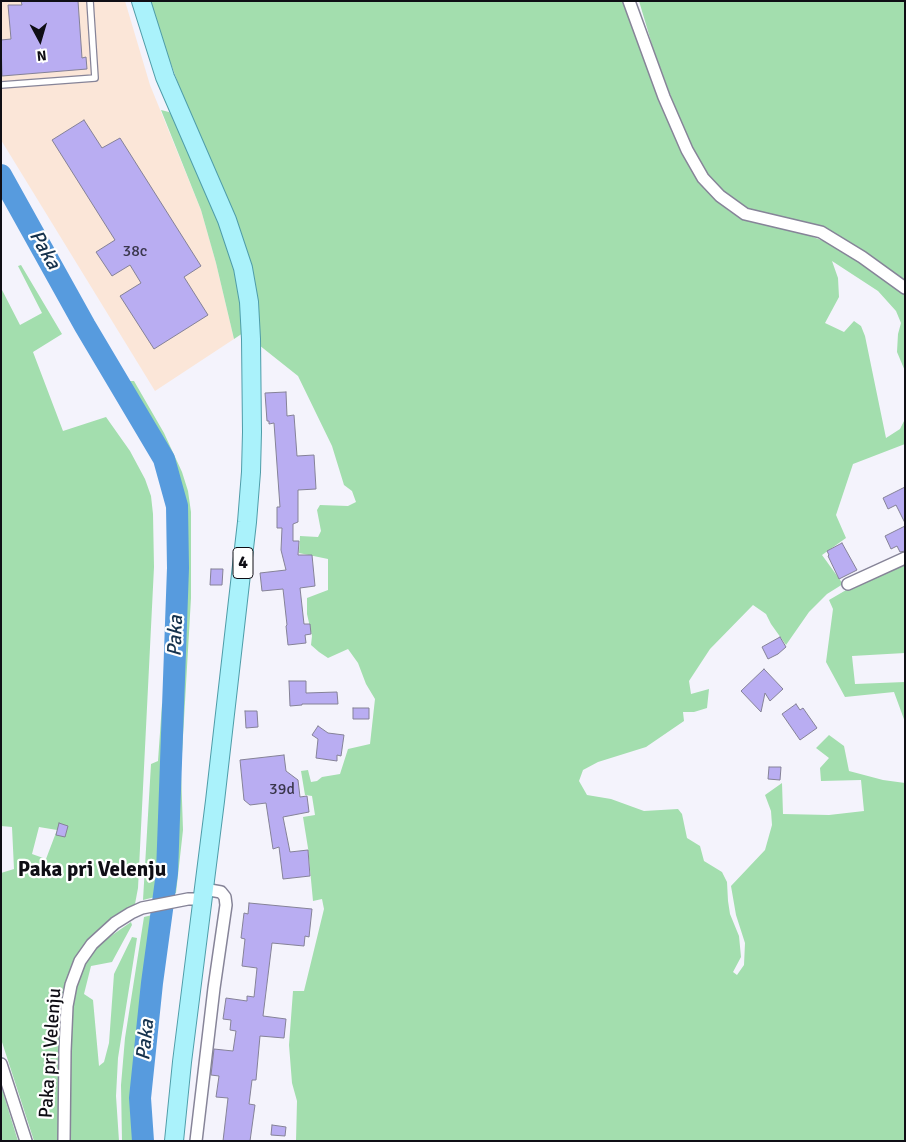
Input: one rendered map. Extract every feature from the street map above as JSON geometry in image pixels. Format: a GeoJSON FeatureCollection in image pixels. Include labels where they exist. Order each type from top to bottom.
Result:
{"type":"FeatureCollection","features":[{"type":"Feature","properties":{"kind":"main road","name":"4"},"geometry":{"type":"LineString","coordinates":[[142,1],[165,77],[227,220],[243,268],[249,302],[252,382],[251,472],[242,569],[174,1141]]}},
{"type":"Feature","properties":{"kind":"street"},"geometry":{"type":"LineString","coordinates":[[629,1],[664,97],[687,150],[703,178],[720,196],[745,214],[821,232],[862,257],[905,288]]}},
{"type":"Feature","properties":{"kind":"street"},"geometry":{"type":"LineString","coordinates":[[848,584],[905,558]]}},
{"type":"Feature","properties":{"kind":"street"},"geometry":{"type":"LineString","coordinates":[[196,1141],[226,905],[225,897],[221,892],[203,894]]}},
{"type":"Feature","properties":{"kind":"street","name":"Paka pri Velenju"},"geometry":{"type":"LineString","coordinates":[[64,1141],[65,1051],[68,1006],[71,985],[80,961],[92,944],[120,920],[142,908],[188,899],[203,894]]}},
{"type":"Feature","properties":{"kind":"street","name":"Paka pri Velenju"},"geometry":{"type":"LineString","coordinates":[[1,1064],[26,1141]]}},
{"type":"Feature","properties":{"kind":"lane"},"geometry":{"type":"LineString","coordinates":[[1,84],[95,78],[90,1]]}},
{"type":"Feature","properties":{"kind":"shaded area"},"geometry":{"type":"Polygon","coordinates":[[[1,1],[125,1],[150,85],[201,210],[234,339],[155,391],[1,140],[1,1]]]}},
{"type":"Feature","properties":{"kind":"green space"},"geometry":{"type":"Polygon","coordinates":[[[150,1],[626,1],[711,194],[729,211],[746,220],[800,232],[834,245],[905,294],[905,371],[897,352],[901,323],[896,311],[878,291],[832,261],[838,278],[839,297],[825,323],[844,332],[854,321],[861,326],[865,336],[886,438],[900,429],[905,419],[905,444],[853,464],[836,515],[846,538],[822,555],[843,584],[827,594],[809,612],[786,645],[766,614],[753,605],[710,649],[689,681],[691,694],[709,689],[707,708],[694,712],[683,712],[684,721],[646,747],[598,762],[583,770],[579,781],[587,795],[611,799],[644,811],[678,809],[682,814],[687,838],[700,846],[704,861],[722,872],[727,882],[730,914],[739,936],[741,957],[733,972],[737,975],[744,965],[745,943],[736,915],[731,886],[765,850],[772,825],[771,811],[765,795],[782,783],[783,814],[829,815],[864,811],[861,780],[821,781],[820,768],[829,758],[816,748],[829,735],[844,746],[849,771],[883,780],[905,783],[905,1141],[296,1141],[297,1101],[292,1083],[289,1045],[293,991],[304,991],[324,909],[322,899],[313,901],[303,817],[315,815],[312,796],[305,795],[301,771],[308,770],[311,782],[317,781],[322,777],[340,774],[348,749],[370,744],[375,699],[366,684],[358,663],[348,649],[328,658],[311,645],[312,636],[307,614],[307,598],[328,590],[328,559],[299,553],[300,536],[318,537],[321,531],[317,510],[320,505],[348,506],[356,502],[352,491],[344,485],[332,446],[298,376],[259,345],[253,276],[248,253],[231,209],[198,137],[161,37],[150,1]]]}},
{"type":"Feature","properties":{"kind":"green space"},"geometry":{"type":"Polygon","coordinates":[[[639,1],[905,1],[905,282],[868,255],[744,209],[727,198],[702,167],[684,132],[653,48],[639,1]]]}},
{"type":"Feature","properties":{"kind":"green space"},"geometry":{"type":"Polygon","coordinates":[[[161,110],[169,112],[174,117],[209,196],[236,270],[243,333],[234,339],[201,210],[161,110]]]}},
{"type":"Feature","properties":{"kind":"green space"},"geometry":{"type":"Polygon","coordinates":[[[21,265],[62,334],[33,352],[63,431],[106,417],[130,451],[145,479],[151,496],[153,514],[154,567],[138,888],[135,904],[120,914],[74,962],[59,1141],[34,1141],[1,1039],[1,873],[14,869],[12,827],[1,826],[1,288],[20,325],[42,313],[18,266],[21,265]],[[39,827],[32,854],[46,859],[57,830],[39,827]]]}},
{"type":"Feature","properties":{"kind":"green space"},"geometry":{"type":"Polygon","coordinates":[[[127,381],[134,381],[164,433],[182,472],[188,491],[191,512],[191,598],[181,771],[183,830],[176,893],[168,895],[183,613],[184,512],[173,470],[144,410],[127,381]]]}},
{"type":"Feature","properties":{"kind":"green space"},"geometry":{"type":"Polygon","coordinates":[[[905,562],[905,653],[852,656],[855,684],[905,682],[905,722],[894,692],[845,697],[826,662],[833,609],[829,600],[853,586],[905,562]]]}},
{"type":"Feature","properties":{"kind":"green space"},"geometry":{"type":"Polygon","coordinates":[[[169,700],[168,754],[159,896],[143,900],[151,764],[158,761],[162,704],[169,700]]]}},
{"type":"Feature","properties":{"kind":"green space"},"geometry":{"type":"Polygon","coordinates":[[[156,914],[146,966],[135,1055],[138,1141],[122,1141],[121,1085],[125,1038],[144,917],[156,914]]]}},
{"type":"Feature","properties":{"kind":"green space"},"geometry":{"type":"Polygon","coordinates":[[[131,922],[132,925],[112,962],[91,966],[84,994],[93,1000],[99,1066],[104,1062],[109,1043],[114,974],[132,937],[137,938],[118,1058],[116,1096],[119,1141],[70,1141],[73,993],[90,954],[98,945],[131,922]]]}},
{"type":"Feature","properties":{"kind":"green space"},"geometry":{"type":"Polygon","coordinates":[[[1,1086],[18,1141],[1,1141],[1,1086]]]}},
{"type":"Feature","properties":{"kind":"building"},"geometry":{"type":"Polygon","coordinates":[[[21,1],[78,1],[82,58],[86,57],[87,69],[2,76],[1,40],[11,39],[8,5],[22,5],[21,1]]]}},
{"type":"Feature","properties":{"kind":"building"},"geometry":{"type":"Polygon","coordinates":[[[84,120],[102,148],[120,138],[201,266],[184,277],[208,315],[154,349],[120,296],[141,283],[130,265],[112,276],[96,252],[115,240],[52,140],[84,120]]]}},
{"type":"Feature","properties":{"kind":"building"},"geometry":{"type":"Polygon","coordinates":[[[286,392],[287,416],[294,415],[297,456],[314,455],[316,489],[298,490],[298,522],[293,524],[293,541],[299,541],[298,555],[312,555],[315,586],[300,588],[304,624],[310,624],[311,634],[305,635],[306,643],[288,645],[283,589],[262,591],[260,573],[286,570],[281,550],[282,528],[277,528],[277,507],[280,507],[274,423],[269,424],[269,421],[267,421],[265,393],[286,392]]]}},
{"type":"Feature","properties":{"kind":"building"},"geometry":{"type":"Polygon","coordinates":[[[905,487],[905,523],[896,505],[888,509],[883,498],[905,487]]]}},
{"type":"Feature","properties":{"kind":"building"},"geometry":{"type":"Polygon","coordinates":[[[905,526],[905,551],[900,552],[897,546],[891,549],[885,536],[905,526]]]}},
{"type":"Feature","properties":{"kind":"building"},"geometry":{"type":"Polygon","coordinates":[[[842,543],[857,570],[839,579],[827,551],[842,543]]]}},
{"type":"Feature","properties":{"kind":"building"},"geometry":{"type":"Polygon","coordinates":[[[211,569],[223,569],[222,585],[210,585],[211,569]]]}},
{"type":"Feature","properties":{"kind":"building"},"geometry":{"type":"Polygon","coordinates":[[[780,637],[786,647],[768,659],[762,647],[780,637]]]}},
{"type":"Feature","properties":{"kind":"building"},"geometry":{"type":"Polygon","coordinates":[[[764,669],[783,689],[770,701],[765,693],[761,712],[741,691],[764,669]]]}},
{"type":"Feature","properties":{"kind":"building"},"geometry":{"type":"Polygon","coordinates":[[[289,681],[306,681],[306,693],[337,692],[338,704],[290,706],[289,681]]]}},
{"type":"Feature","properties":{"kind":"building"},"geometry":{"type":"Polygon","coordinates":[[[796,704],[800,710],[803,708],[817,728],[800,740],[782,714],[796,704]]]}},
{"type":"Feature","properties":{"kind":"building"},"geometry":{"type":"Polygon","coordinates":[[[353,708],[369,708],[369,719],[353,719],[353,708]]]}},
{"type":"Feature","properties":{"kind":"building"},"geometry":{"type":"Polygon","coordinates":[[[245,711],[257,711],[258,727],[246,728],[245,711]]]}},
{"type":"Feature","properties":{"kind":"building"},"geometry":{"type":"Polygon","coordinates":[[[318,726],[328,733],[344,735],[341,756],[337,755],[337,761],[316,758],[318,739],[312,735],[318,726]]]}},
{"type":"Feature","properties":{"kind":"building"},"geometry":{"type":"Polygon","coordinates":[[[284,755],[286,771],[298,780],[300,797],[307,796],[309,812],[283,817],[290,852],[308,850],[310,876],[283,879],[279,847],[273,849],[266,803],[250,805],[244,800],[240,760],[284,755]]]}},
{"type":"Feature","properties":{"kind":"building"},"geometry":{"type":"Polygon","coordinates":[[[769,767],[781,767],[780,780],[768,779],[769,767]]]}},
{"type":"Feature","properties":{"kind":"building"},"geometry":{"type":"Polygon","coordinates":[[[59,823],[68,826],[65,837],[56,835],[59,823]]]}},
{"type":"Feature","properties":{"kind":"building"},"geometry":{"type":"Polygon","coordinates":[[[249,903],[312,909],[309,937],[305,936],[304,946],[272,943],[263,1016],[286,1019],[284,1038],[260,1036],[256,1080],[252,1080],[249,1104],[255,1105],[250,1141],[223,1141],[228,1098],[216,1097],[219,1076],[211,1075],[214,1049],[233,1051],[236,1031],[230,1030],[231,1020],[223,1019],[226,998],[247,1001],[247,996],[254,997],[257,968],[242,966],[245,939],[241,938],[244,913],[248,914],[249,903]]]}},
{"type":"Feature","properties":{"kind":"building"},"geometry":{"type":"Polygon","coordinates":[[[272,1125],[286,1127],[285,1136],[271,1135],[272,1125]]]}},
{"type":"Feature","properties":{"kind":"waterway","name":"Paka"},"geometry":{"type":"LineString","coordinates":[[1,175],[85,326],[164,459],[177,506],[178,568],[167,873],[152,983],[140,1098],[143,1141]]}},
{"type":"Feature","properties":{"kind":"district","name":"Paka pri Velenju"},"geometry":{"type":"Point","coordinates":[92,870]}}]}
